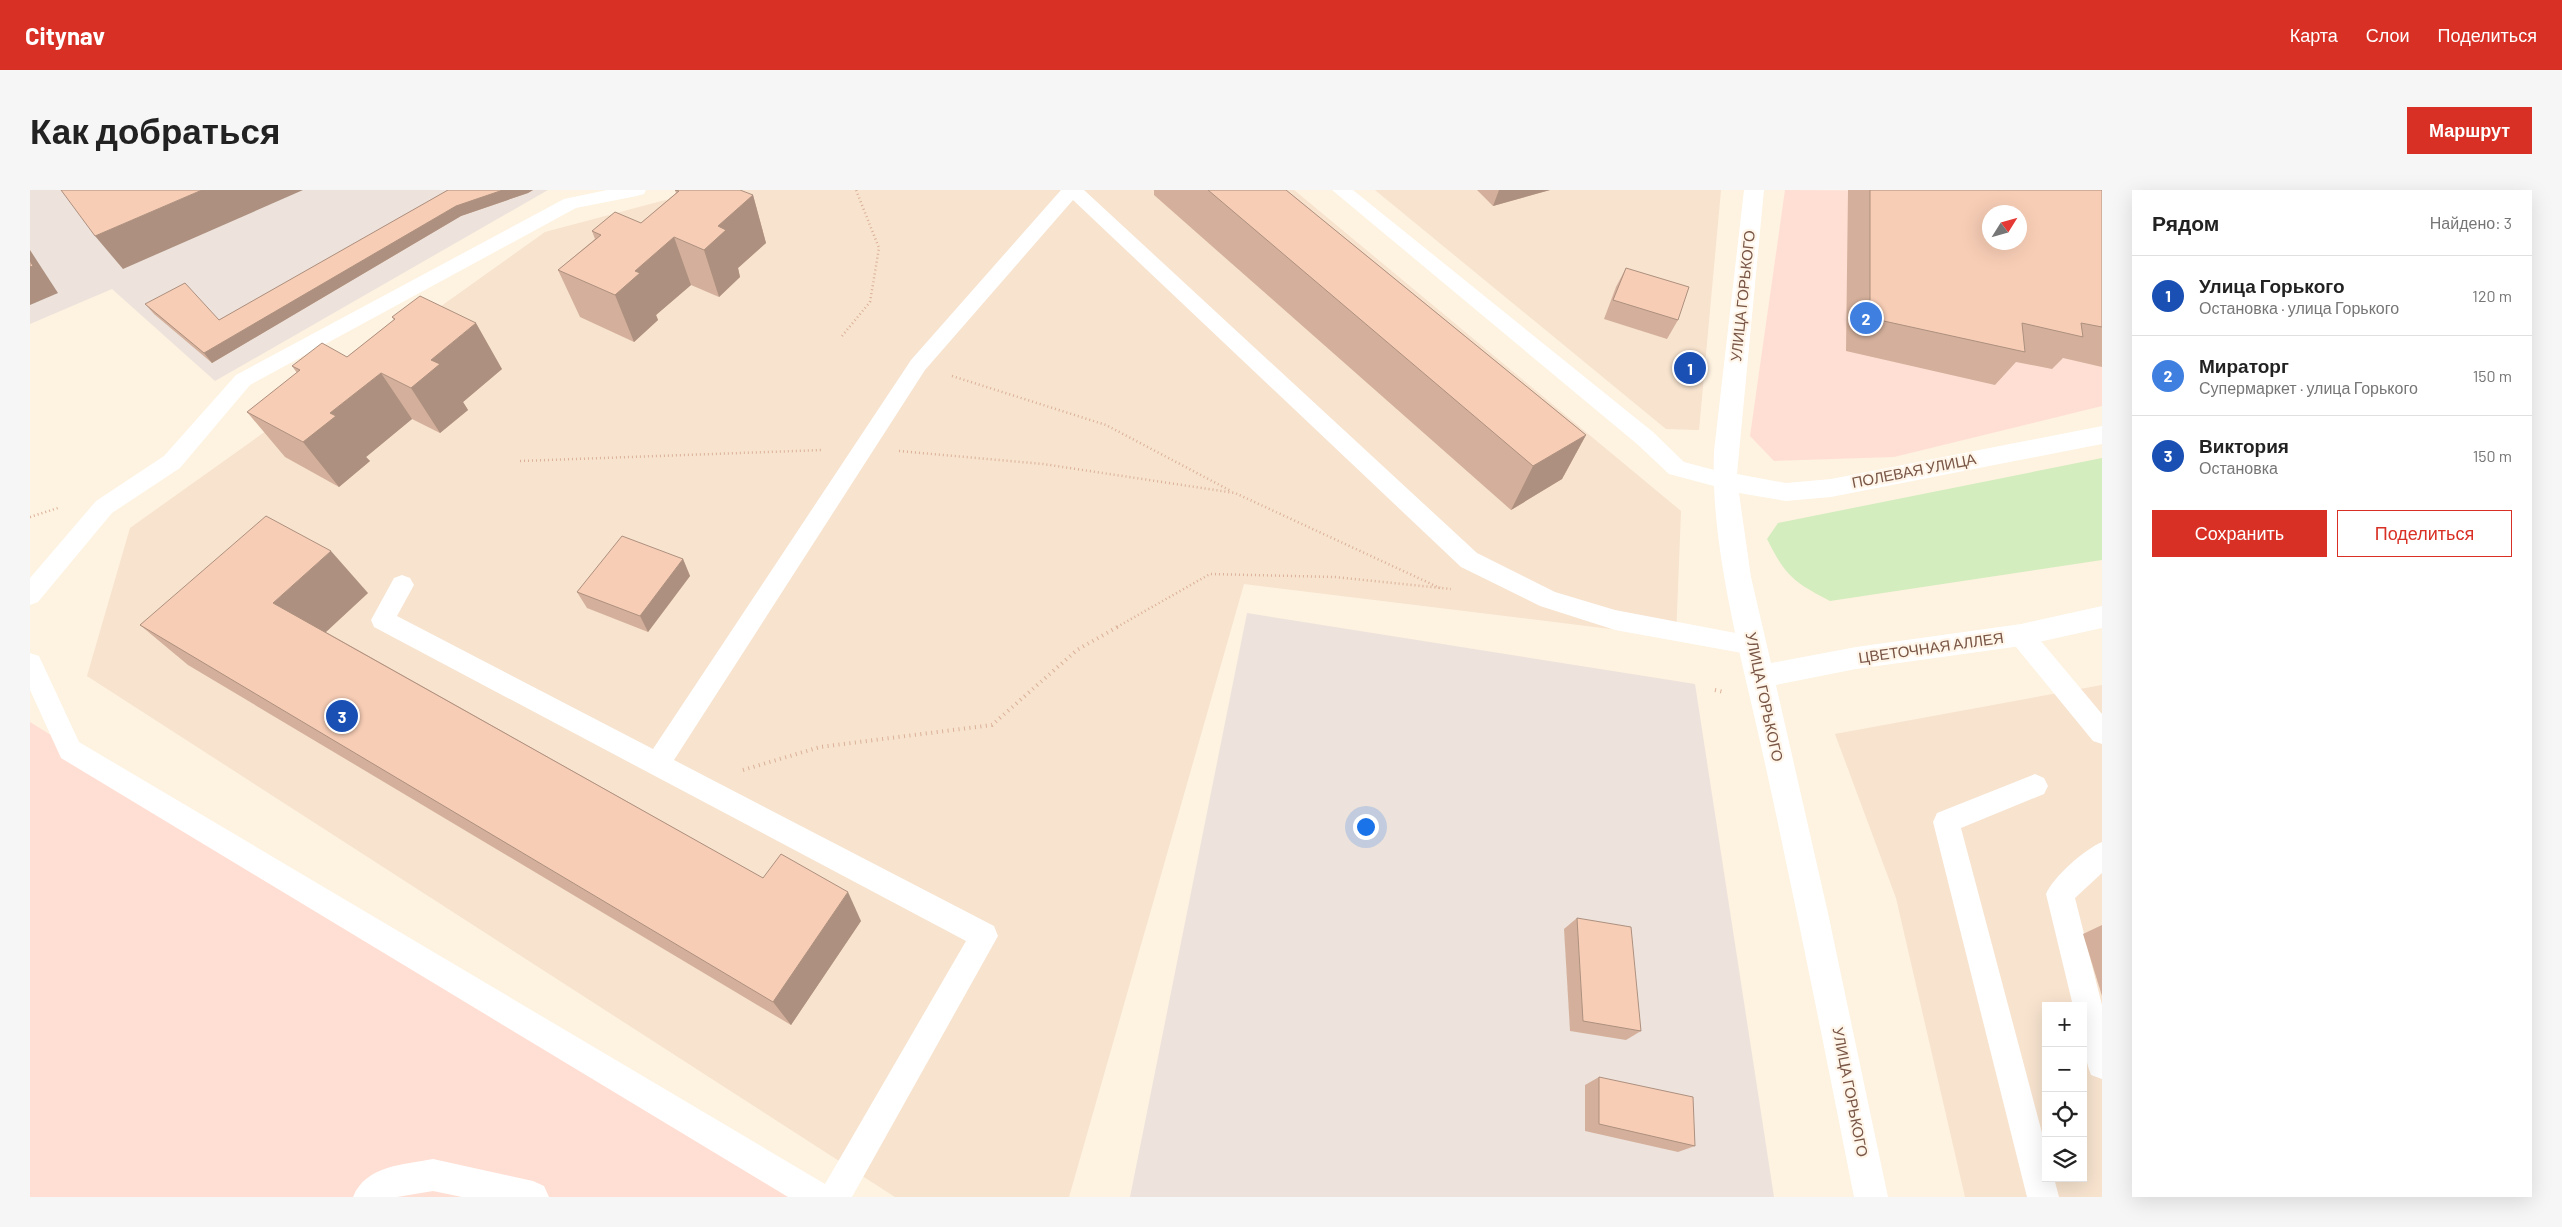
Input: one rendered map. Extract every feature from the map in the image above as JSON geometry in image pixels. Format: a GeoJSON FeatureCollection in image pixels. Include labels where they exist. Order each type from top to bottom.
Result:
{"type":"FeatureCollection","features":[{"type":"Feature","properties":{"kind":"main road","name":"УЛИЦА ГОРЬКОГО"},"geometry":{"type":"LineString","coordinates":[[1754,190],[1726,451],[1726,482],[1738,577],[1813,913],[1871,1197]]}},
{"type":"Feature","properties":{"kind":"main road","name":"ПОЛЕВАЯ УЛИЦА"},"geometry":{"type":"LineString","coordinates":[[1726,482],[1786,492],[1831,488],[2102,435]]}},
{"type":"Feature","properties":{"kind":"main road","name":"ЦВЕТОЧНАЯ АЛЛЕЯ"},"geometry":{"type":"LineString","coordinates":[[1759,677],[1856,658],[2021,635],[2102,617]]}},
{"type":"Feature","properties":{"kind":"lane"},"geometry":{"type":"LineString","coordinates":[[30,595],[104,507],[172,462],[243,380],[571,203],[637,190]]}},
{"type":"Feature","properties":{"kind":"lane"},"geometry":{"type":"LineString","coordinates":[[657,764],[918,365],[1072,190],[1469,560],[1548,599],[1615,620],[1752,644]]}},
{"type":"Feature","properties":{"kind":"lane"},"geometry":{"type":"LineString","coordinates":[[1341,190],[1646,438],[1678,468],[1726,482]]}},
{"type":"Feature","properties":{"kind":"lane"},"geometry":{"type":"LineString","coordinates":[[402,584],[383,620],[984,936],[834,1197]]}},
{"type":"Feature","properties":{"kind":"lane"},"geometry":{"type":"LineString","coordinates":[[2021,635],[2102,733]]}},
{"type":"Feature","properties":{"kind":"lane"},"geometry":{"type":"LineString","coordinates":[[30,663],[70,750],[818,1197]]}},
{"type":"Feature","properties":{"kind":"lane"},"geometry":{"type":"LineString","coordinates":[[2035,786],[1946,822],[2043,1197]]}},
{"type":"Feature","properties":{"kind":"lane"},"geometry":{"type":"LineString","coordinates":[[2102,855],[2060,894],[2102,1064]]}},
{"type":"Feature","properties":{"kind":"lane"},"geometry":{"type":"LineString","coordinates":[[369,1197],[387,1183],[433,1175],[533,1197]]}},
{"type":"Feature","properties":{"kind":"path"},"geometry":{"type":"LineString","coordinates":[[842,336],[870,302],[878,248],[856,190]]}},
{"type":"Feature","properties":{"kind":"path"},"geometry":{"type":"LineString","coordinates":[[918,365],[1106,425],[1235,494],[1440,588]]}},
{"type":"Feature","properties":{"kind":"path"},"geometry":{"type":"LineString","coordinates":[[520,461],[645,458],[863,448],[1043,464],[1235,494]]}},
{"type":"Feature","properties":{"kind":"path"},"geometry":{"type":"LineString","coordinates":[[696,784],[820,747],[992,725],[1076,650],[1210,574],[1335,577],[1460,590]]}},
{"type":"Feature","properties":{"kind":"shaded area"},"geometry":{"type":"Polygon","coordinates":[[[30,190],[548,190],[215,381],[112,289],[30,324],[30,190]]]}},
{"type":"Feature","properties":{"kind":"shaded area"},"geometry":{"type":"Polygon","coordinates":[[[703,190],[1294,190],[1681,511],[1676,637],[1244,584],[1069,1197],[895,1197],[87,676],[130,528],[545,232],[703,190]]]}},
{"type":"Feature","properties":{"kind":"shaded area"},"geometry":{"type":"Polygon","coordinates":[[[1375,190],[1721,190],[1699,430],[1666,429],[1375,190]]]}},
{"type":"Feature","properties":{"kind":"shaded area"},"geometry":{"type":"Polygon","coordinates":[[[1785,190],[2102,192],[2102,406],[1894,457],[1774,461],[1750,436],[1785,190]]]}},
{"type":"Feature","properties":{"kind":"shaded area"},"geometry":{"type":"Polygon","coordinates":[[[1247,613],[1695,684],[1774,1197],[1130,1197],[1247,613]]]}},
{"type":"Feature","properties":{"kind":"shaded area"},"geometry":{"type":"Polygon","coordinates":[[[2102,685],[2102,1197],[1965,1197],[1896,898],[1835,734],[2102,685]]]}},
{"type":"Feature","properties":{"kind":"shaded area"},"geometry":{"type":"Polygon","coordinates":[[[30,722],[792,1197],[30,1197],[30,722]]]}},
{"type":"Feature","properties":{"kind":"green space"},"geometry":{"type":"Polygon","coordinates":[[[2102,458],[2102,560],[1830,601],[1808,589],[1792,577],[1780,562],[1767,539],[1778,523],[2102,458]]]}},
{"type":"Feature","properties":{"kind":"building"},"geometry":{"type":"Polygon","coordinates":[[[61,190],[202,190],[95,236],[61,190]]]}},
{"type":"Feature","properties":{"kind":"building"},"geometry":{"type":"Polygon","coordinates":[[[448,190],[503,190],[456,206],[204,353],[145,304],[185,283],[219,320],[448,190]]]}},
{"type":"Feature","properties":{"kind":"building"},"geometry":{"type":"Polygon","coordinates":[[[675,190],[740,190],[753,195],[718,226],[726,230],[704,250],[674,237],[635,271],[640,273],[615,295],[558,270],[601,235],[592,231],[615,212],[641,223],[679,191],[675,190]]]}},
{"type":"Feature","properties":{"kind":"building"},"geometry":{"type":"Polygon","coordinates":[[[1208,190],[1286,190],[1586,435],[1533,466],[1208,190]]]}},
{"type":"Feature","properties":{"kind":"building"},"geometry":{"type":"Polygon","coordinates":[[[1870,190],[2102,190],[2102,327],[2081,323],[2083,337],[2022,323],[2025,352],[1870,318],[1870,190]]]}},
{"type":"Feature","properties":{"kind":"building"},"geometry":{"type":"Polygon","coordinates":[[[1626,268],[1689,287],[1678,320],[1613,300],[1626,268]]]}},
{"type":"Feature","properties":{"kind":"building"},"geometry":{"type":"Polygon","coordinates":[[[420,296],[476,323],[431,360],[440,364],[411,388],[381,373],[330,413],[336,416],[303,442],[247,412],[300,370],[292,366],[322,343],[347,357],[395,319],[392,317],[420,296]]]}},
{"type":"Feature","properties":{"kind":"building"},"geometry":{"type":"Polygon","coordinates":[[[266,516],[331,551],[273,603],[763,878],[781,854],[848,892],[773,1002],[140,625],[266,516]]]}},
{"type":"Feature","properties":{"kind":"building"},"geometry":{"type":"Polygon","coordinates":[[[622,536],[683,559],[640,616],[577,592],[622,536]]]}},
{"type":"Feature","properties":{"kind":"building"},"geometry":{"type":"Polygon","coordinates":[[[1577,918],[1631,927],[1641,1031],[1583,1021],[1577,918]]]}},
{"type":"Feature","properties":{"kind":"building"},"geometry":{"type":"Polygon","coordinates":[[[1599,1077],[1693,1097],[1695,1146],[1599,1124],[1599,1077]]]}},
{"type":"Feature","properties":{"kind":"place","name":"Мираторг"},"geometry":{"type":"Point","coordinates":[1866,318]}},
{"type":"Feature","properties":{"kind":"place","name":"Улица Горького"},"geometry":{"type":"Point","coordinates":[1690,368]}},
{"type":"Feature","properties":{"kind":"place","name":"Виктория"},"geometry":{"type":"Point","coordinates":[342,716]}}]}
